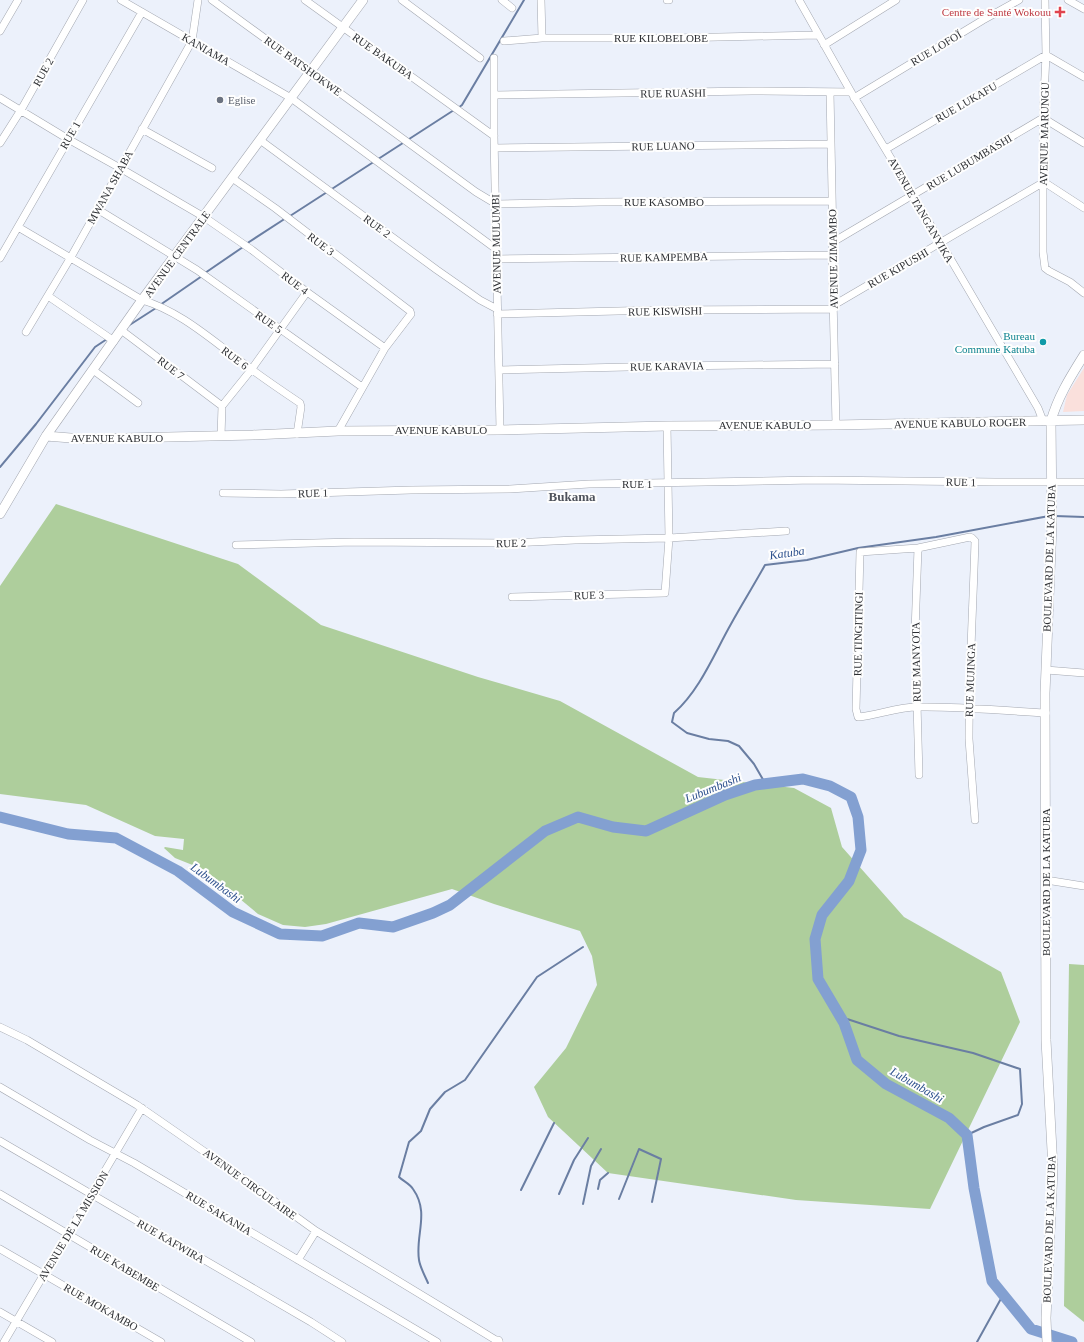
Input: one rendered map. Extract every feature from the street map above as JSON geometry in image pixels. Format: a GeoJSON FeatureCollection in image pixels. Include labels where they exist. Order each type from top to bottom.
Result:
{"type":"FeatureCollection","features":[{"type":"Feature","properties":{"kind":"street"},"geometry":{"type":"LineString","coordinates":[[0,31],[18,0]]}},
{"type":"Feature","properties":{"kind":"street","name":"RUE 2"},"geometry":{"type":"LineString","coordinates":[[0,143],[21,110],[83,0]]}},
{"type":"Feature","properties":{"kind":"street","name":"KANIAMA"},"geometry":{"type":"LineString","coordinates":[[121,0],[290,98]]}},
{"type":"Feature","properties":{"kind":"street"},"geometry":{"type":"LineString","coordinates":[[192,41],[198,0]]}},
{"type":"Feature","properties":{"kind":"street","name":"RUE BATSHOKWE"},"geometry":{"type":"LineString","coordinates":[[212,0],[476,192],[496,204]]}},
{"type":"Feature","properties":{"kind":"street","name":"RUE BAKUBA"},"geometry":{"type":"LineString","coordinates":[[305,0],[494,136]]}},
{"type":"Feature","properties":{"kind":"street","name":"AVENUE CENTRALE"},"geometry":{"type":"LineString","coordinates":[[0,514],[46,436],[142,300],[204,218],[290,98],[363,0]]}},
{"type":"Feature","properties":{"kind":"street"},"geometry":{"type":"LineString","coordinates":[[402,0],[480,58]]}},
{"type":"Feature","properties":{"kind":"street"},"geometry":{"type":"LineString","coordinates":[[502,0],[512,8]]}},
{"type":"Feature","properties":{"kind":"street"},"geometry":{"type":"LineString","coordinates":[[541,0],[542,38]]}},
{"type":"Feature","properties":{"kind":"street","name":"AVENUE TANGANYIKA"},"geometry":{"type":"LineString","coordinates":[[799,0],[852,95],[886,149],[1047,421]]}},
{"type":"Feature","properties":{"kind":"street"},"geometry":{"type":"LineString","coordinates":[[824,45],[896,0]]}},
{"type":"Feature","properties":{"kind":"street","name":"RUE LOFOÏ"},"geometry":{"type":"LineString","coordinates":[[852,95],[1019,0]]}},
{"type":"Feature","properties":{"kind":"street","name":"AVENUE MARUNGU"},"geometry":{"type":"LineString","coordinates":[[1045,0],[1046,55],[1043,118],[1043,252],[1045,268],[1070,282],[1084,293]]}},
{"type":"Feature","properties":{"kind":"street"},"geometry":{"type":"LineString","coordinates":[[1068,0],[1084,9]]}},
{"type":"Feature","properties":{"kind":"street","name":"RUE 1"},"geometry":{"type":"LineString","coordinates":[[0,258],[142,12]]}},
{"type":"Feature","properties":{"kind":"street","name":"RUE KILOBELOBE"},"geometry":{"type":"LineString","coordinates":[[504,41],[542,38],[673,38],[818,35]]}},
{"type":"Feature","properties":{"kind":"street","name":"MWANA SHABA"},"geometry":{"type":"LineString","coordinates":[[26,332],[71,257],[192,41]]}},
{"type":"Feature","properties":{"kind":"street"},"geometry":{"type":"LineString","coordinates":[[1046,55],[1084,77]]}},
{"type":"Feature","properties":{"kind":"street","name":"RUE LUKAFU"},"geometry":{"type":"LineString","coordinates":[[886,149],[1046,55]]}},
{"type":"Feature","properties":{"kind":"street","name":"AVENUE MULUMBI"},"geometry":{"type":"LineString","coordinates":[[494,58],[494,136],[500,430]]}},
{"type":"Feature","properties":{"kind":"street","name":"RUE RUASHI"},"geometry":{"type":"LineString","coordinates":[[494,95],[752,91],[830,92],[852,95]]}},
{"type":"Feature","properties":{"kind":"street","name":"AVENUE ZIMAMBO"},"geometry":{"type":"LineString","coordinates":[[830,92],[836,425]]}},
{"type":"Feature","properties":{"kind":"street","name":"RUE 4"},"geometry":{"type":"LineString","coordinates":[[0,98],[68,140],[120,168],[204,218],[252,250],[385,348]]}},
{"type":"Feature","properties":{"kind":"street"},"geometry":{"type":"LineString","coordinates":[[290,98],[496,249]]}},
{"type":"Feature","properties":{"kind":"street"},"geometry":{"type":"LineString","coordinates":[[1043,118],[1084,143]]}},
{"type":"Feature","properties":{"kind":"street","name":"RUE LUBUMBASHI"},"geometry":{"type":"LineString","coordinates":[[833,242],[1043,118]]}},
{"type":"Feature","properties":{"kind":"street"},"geometry":{"type":"LineString","coordinates":[[142,130],[212,168]]}},
{"type":"Feature","properties":{"kind":"street","name":"RUE 2"},"geometry":{"type":"LineString","coordinates":[[260,140],[437,270],[497,312]]}},
{"type":"Feature","properties":{"kind":"street","name":"RUE LUANO"},"geometry":{"type":"LineString","coordinates":[[495,148],[831,144]]}},
{"type":"Feature","properties":{"kind":"street","name":"RUE 3"},"geometry":{"type":"LineString","coordinates":[[232,178],[275,208],[410,310],[411,314],[385,348]]}},
{"type":"Feature","properties":{"kind":"street"},"geometry":{"type":"LineString","coordinates":[[1044,182],[1084,208]]}},
{"type":"Feature","properties":{"kind":"street","name":"RUE KIPUSHI"},"geometry":{"type":"LineString","coordinates":[[834,307],[1044,182]]}},
{"type":"Feature","properties":{"kind":"street","name":"RUE KASOMBO"},"geometry":{"type":"LineString","coordinates":[[496,204],[832,201]]}},
{"type":"Feature","properties":{"kind":"street","name":"RUE 5"},"geometry":{"type":"LineString","coordinates":[[97,209],[197,270],[362,387]]}},
{"type":"Feature","properties":{"kind":"street","name":"RUE 6"},"geometry":{"type":"LineString","coordinates":[[18,227],[142,300],[154,304],[186,320],[251,370],[300,403],[301,407],[297,434]]}},
{"type":"Feature","properties":{"kind":"street","name":"RUE KAMPEMBA"},"geometry":{"type":"LineString","coordinates":[[496,259],[832,255]]}},
{"type":"Feature","properties":{"kind":"street"},"geometry":{"type":"LineString","coordinates":[[221,436],[222,406],[251,370],[307,292]]}},
{"type":"Feature","properties":{"kind":"street"},"geometry":{"type":"LineString","coordinates":[[48,296],[114,341]]}},
{"type":"Feature","properties":{"kind":"street","name":"RUE KISWISHI"},"geometry":{"type":"LineString","coordinates":[[497,312],[834,307]]}},
{"type":"Feature","properties":{"kind":"street","name":"RUE 7"},"geometry":{"type":"LineString","coordinates":[[121,330],[222,406]]}},
{"type":"Feature","properties":{"kind":"street"},"geometry":{"type":"LineString","coordinates":[[338,431],[385,348]]}},
{"type":"Feature","properties":{"kind":"street","name":"BOULEVARD DE LA KATUBA"},"geometry":{"type":"LineString","coordinates":[[1047,1342],[1046,1318],[1053,1168],[1046,1040],[1046,670],[1052,520],[1052,482],[1047,421],[1060,395],[1084,355]]}},
{"type":"Feature","properties":{"kind":"street","name":"RUE KARAVIA"},"geometry":{"type":"LineString","coordinates":[[499,370],[835,364]]}},
{"type":"Feature","properties":{"kind":"street"},"geometry":{"type":"LineString","coordinates":[[93,370],[138,403]]}},
{"type":"Feature","properties":{"kind":"street","name":"AVENUE KABULO ROGER"},"geometry":{"type":"LineString","coordinates":[[836,425],[1084,420]]}},
{"type":"Feature","properties":{"kind":"street","name":"AVENUE KABULO"},"geometry":{"type":"LineString","coordinates":[[46,436],[83,439],[297,434],[338,431],[836,425]]}},
{"type":"Feature","properties":{"kind":"street"},"geometry":{"type":"LineString","coordinates":[[667,426],[669,538]]}},
{"type":"Feature","properties":{"kind":"street","name":"RUE 1"},"geometry":{"type":"LineString","coordinates":[[223,494],[281,494],[418,489],[510,489],[589,484],[667,484],[816,480],[1084,482]]}},
{"type":"Feature","properties":{"kind":"street","name":"RUE 2"},"geometry":{"type":"LineString","coordinates":[[236,545],[354,542],[511,543],[669,538],[786,531]]}},
{"type":"Feature","properties":{"kind":"street","name":"RUE MUJINGA"},"geometry":{"type":"LineString","coordinates":[[918,548],[970,537],[975,541],[969,709],[969,739],[975,820]]}},
{"type":"Feature","properties":{"kind":"street","name":"RUE 3"},"geometry":{"type":"LineString","coordinates":[[512,597],[665,593],[669,538]]}},
{"type":"Feature","properties":{"kind":"street","name":"RUE TINGITINGI"},"geometry":{"type":"LineString","coordinates":[[917,707],[892,710],[858,717],[856,709],[860,552],[918,548]]}},
{"type":"Feature","properties":{"kind":"street","name":"RUE MANYOTA"},"geometry":{"type":"LineString","coordinates":[[918,548],[915,632],[919,775]]}},
{"type":"Feature","properties":{"kind":"street"},"geometry":{"type":"LineString","coordinates":[[1046,670],[1084,673]]}},
{"type":"Feature","properties":{"kind":"street"},"geometry":{"type":"LineString","coordinates":[[917,707],[1046,713]]}},
{"type":"Feature","properties":{"kind":"street"},"geometry":{"type":"LineString","coordinates":[[1046,880],[1084,886]]}},
{"type":"Feature","properties":{"kind":"street","name":"AVENUE CIRCULAIRE"},"geometry":{"type":"LineString","coordinates":[[0,1027],[46,1051],[142,1108],[225,1165],[316,1231],[498,1342]]}},
{"type":"Feature","properties":{"kind":"street","name":"RUE SAKANIA"},"geometry":{"type":"LineString","coordinates":[[0,1087],[90,1140],[116,1153],[436,1342]]}},
{"type":"Feature","properties":{"kind":"street","name":"AVENUE DE LA MISSION"},"geometry":{"type":"LineString","coordinates":[[4,1342],[142,1108]]}},
{"type":"Feature","properties":{"kind":"street","name":"RUE KAFWIRA"},"geometry":{"type":"LineString","coordinates":[[0,1141],[311,1322],[342,1342]]}},
{"type":"Feature","properties":{"kind":"street","name":"RUE KABEMBE"},"geometry":{"type":"LineString","coordinates":[[0,1194],[250,1342]]}},
{"type":"Feature","properties":{"kind":"street"},"geometry":{"type":"LineString","coordinates":[[298,1260],[316,1231]]}},
{"type":"Feature","properties":{"kind":"street","name":"RUE MOKAMBO"},"geometry":{"type":"LineString","coordinates":[[0,1249],[161,1342]]}},
{"type":"Feature","properties":{"kind":"street"},"geometry":{"type":"LineString","coordinates":[[0,1312],[52,1342]]}},
{"type":"Feature","properties":{"kind":"shaded area"},"geometry":{"type":"Polygon","coordinates":[[[1084,368],[1084,411],[1063,412],[1067,395],[1084,368]]]}},
{"type":"Feature","properties":{"kind":"green space"},"geometry":{"type":"Polygon","coordinates":[[[56,504],[238,564],[321,625],[478,677],[560,701],[698,777],[794,788],[831,808],[842,847],[904,917],[1001,972],[1020,1022],[930,1209],[796,1200],[608,1173],[548,1117],[534,1087],[566,1048],[597,985],[592,956],[580,931],[452,889],[326,924],[305,927],[283,925],[258,914],[205,870],[175,858],[164,848],[183,850],[184,839],[155,836],[86,805],[0,794],[0,586],[56,504]]]}},
{"type":"Feature","properties":{"kind":"green space"},"geometry":{"type":"Polygon","coordinates":[[[1069,964],[1084,965],[1084,1322],[1064,1306],[1069,964]]]}},
{"type":"Feature","properties":{"kind":"waterway"},"geometry":{"type":"LineString","coordinates":[[458,108],[462,105],[524,0]]}},
{"type":"Feature","properties":{"kind":"waterway"},"geometry":{"type":"LineString","coordinates":[[290,216],[454,110]]}},
{"type":"Feature","properties":{"kind":"waterway"},"geometry":{"type":"LineString","coordinates":[[246,244],[286,218]]}},
{"type":"Feature","properties":{"kind":"waterway"},"geometry":{"type":"LineString","coordinates":[[205,273],[243,247]]}},
{"type":"Feature","properties":{"kind":"waterway"},"geometry":{"type":"LineString","coordinates":[[160,305],[202,276]]}},
{"type":"Feature","properties":{"kind":"waterway"},"geometry":{"type":"LineString","coordinates":[[128,326],[156,308]]}},
{"type":"Feature","properties":{"kind":"waterway"},"geometry":{"type":"LineString","coordinates":[[0,467],[36,424],[95,347],[107,339]]}},
{"type":"Feature","properties":{"kind":"waterway","name":"Katuba"},"geometry":{"type":"LineString","coordinates":[[765,783],[754,764],[739,746],[728,741],[709,739],[687,733],[672,722],[674,713],[699,683],[765,565],[807,560],[858,548],[936,537],[1049,516]]}},
{"type":"Feature","properties":{"kind":"waterway","name":"Katuba"},"geometry":{"type":"LineString","coordinates":[[1055,516],[1084,517]]}},
{"type":"Feature","properties":{"kind":"waterway","name":"Lubumbashi"},"geometry":{"type":"LineString","coordinates":[[0,817],[68,834],[116,838],[178,871],[233,912],[280,934],[322,936],[359,923],[393,927],[433,913],[450,905],[545,831],[578,817],[613,827],[646,831],[725,795],[755,785],[803,779],[830,786],[851,797],[858,817],[861,850],[849,881],[822,915],[815,939],[818,979],[844,1023],[857,1060],[886,1084],[949,1118],[967,1135],[974,1188],[992,1281],[1031,1329],[1072,1342]]}},
{"type":"Feature","properties":{"kind":"waterway"},"geometry":{"type":"LineString","coordinates":[[428,1283],[421,1269],[418,1251],[421,1207],[413,1189],[399,1177],[409,1142],[421,1131],[430,1109],[445,1092],[465,1080],[537,977],[583,947]]}},
{"type":"Feature","properties":{"kind":"waterway"},"geometry":{"type":"LineString","coordinates":[[841,1017],[899,1036],[973,1053],[1020,1069],[1022,1104],[1018,1115],[984,1127],[967,1135]]}},
{"type":"Feature","properties":{"kind":"waterway"},"geometry":{"type":"LineString","coordinates":[[521,1190],[554,1123]]}},
{"type":"Feature","properties":{"kind":"waterway"},"geometry":{"type":"LineString","coordinates":[[559,1194],[574,1160],[588,1138]]}},
{"type":"Feature","properties":{"kind":"waterway"},"geometry":{"type":"LineString","coordinates":[[583,1204],[591,1166],[601,1149]]}},
{"type":"Feature","properties":{"kind":"waterway"},"geometry":{"type":"LineString","coordinates":[[619,1199],[639,1149],[661,1159],[652,1202]]}},
{"type":"Feature","properties":{"kind":"waterway"},"geometry":{"type":"LineString","coordinates":[[598,1189],[600,1180],[608,1173]]}},
{"type":"Feature","properties":{"kind":"waterway"},"geometry":{"type":"LineString","coordinates":[[977,1342],[1003,1295]]}},
{"type":"Feature","properties":{"kind":"place","name":"Centre de Santé Wokouu"},"geometry":{"type":"Point","coordinates":[1060,12]}},
{"type":"Feature","properties":{"kind":"place","name":"Eglise"},"geometry":{"type":"Point","coordinates":[220,100]}},
{"type":"Feature","properties":{"kind":"place","name":"Bureau Commune Katuba"},"geometry":{"type":"Point","coordinates":[1043,342]}},
{"type":"Feature","properties":{"kind":"district","name":"Bukama"},"geometry":{"type":"Point","coordinates":[572,496]}}]}
